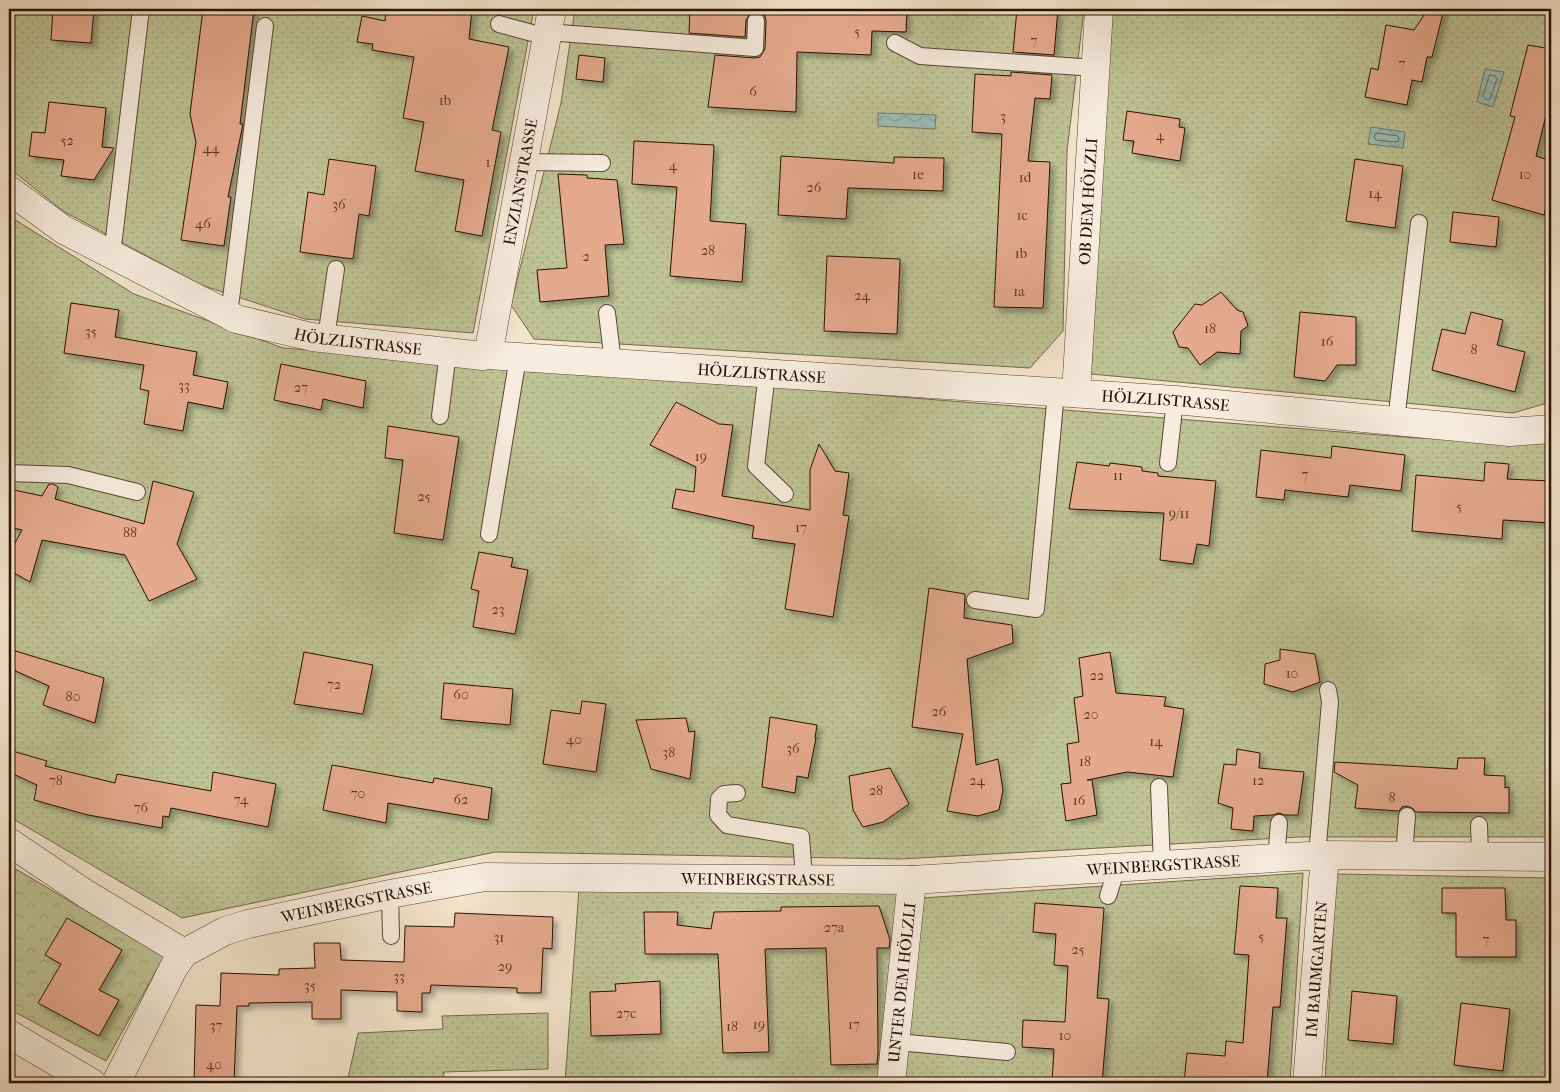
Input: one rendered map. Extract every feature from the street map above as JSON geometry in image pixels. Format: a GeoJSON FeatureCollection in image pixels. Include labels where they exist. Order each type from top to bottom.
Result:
{"type":"FeatureCollection","features":[{"type":"Feature","properties":{"kind":"street","name":"OB DEM HÖLZLI"},"geometry":{"type":"LineString","coordinates":[[1066,392],[1099,9]]}},
{"type":"Feature","properties":{"kind":"street","name":"ENZIANSTRASSE"},"geometry":{"type":"LineString","coordinates":[[488,355],[548,26]]}},
{"type":"Feature","properties":{"kind":"street","name":"HÖLZLISTRASSE"},"geometry":{"type":"LineString","coordinates":[[9,190],[64,230],[236,319],[326,338],[483,356],[1175,400],[1510,432],[1551,428]]}},
{"type":"Feature","properties":{"kind":"street"},"geometry":{"type":"LineString","coordinates":[[9,842],[86,894],[184,954],[174,967],[116,1083]]}},
{"type":"Feature","properties":{"kind":"street","name":"WEINBERGSTRASSE"},"geometry":{"type":"LineString","coordinates":[[184,954],[225,932],[248,924],[390,894],[485,877],[912,880],[1321,856],[1551,857]]}},
{"type":"Feature","properties":{"kind":"street","name":"IM BAUMGARTEN"},"geometry":{"type":"LineString","coordinates":[[1308,1083],[1321,856]]}},
{"type":"Feature","properties":{"kind":"street","name":"UNTER DEM HÖLZLI"},"geometry":{"type":"LineString","coordinates":[[892,1083],[912,880]]}},
{"type":"Feature","properties":{"kind":"street"},"geometry":{"type":"LineString","coordinates":[[9,1034],[92,1083]]}},
{"type":"Feature","properties":{"kind":"lane"},"geometry":{"type":"LineString","coordinates":[[112,255],[141,9]]}},
{"type":"Feature","properties":{"kind":"lane"},"geometry":{"type":"LineString","coordinates":[[499,24],[548,26],[755,48],[756,21]]}},
{"type":"Feature","properties":{"kind":"lane"},"geometry":{"type":"LineString","coordinates":[[229,315],[265,26]]}},
{"type":"Feature","properties":{"kind":"lane"},"geometry":{"type":"LineString","coordinates":[[895,43],[920,56],[1095,68]]}},
{"type":"Feature","properties":{"kind":"lane"},"geometry":{"type":"LineString","coordinates":[[523,162],[602,163]]}},
{"type":"Feature","properties":{"kind":"lane"},"geometry":{"type":"LineString","coordinates":[[1396,421],[1419,223]]}},
{"type":"Feature","properties":{"kind":"lane"},"geometry":{"type":"LineString","coordinates":[[326,338],[336,269]]}},
{"type":"Feature","properties":{"kind":"lane"},"geometry":{"type":"LineString","coordinates":[[607,313],[613,363]]}},
{"type":"Feature","properties":{"kind":"lane"},"geometry":{"type":"LineString","coordinates":[[440,416],[448,352]]}},
{"type":"Feature","properties":{"kind":"lane"},"geometry":{"type":"LineString","coordinates":[[489,534],[518,357]]}},
{"type":"Feature","properties":{"kind":"lane"},"geometry":{"type":"LineString","coordinates":[[767,373],[756,466],[785,494]]}},
{"type":"Feature","properties":{"kind":"lane"},"geometry":{"type":"LineString","coordinates":[[975,600],[1036,609],[1066,392]]}},
{"type":"Feature","properties":{"kind":"lane"},"geometry":{"type":"LineString","coordinates":[[1168,463],[1175,400]]}},
{"type":"Feature","properties":{"kind":"lane"},"geometry":{"type":"LineString","coordinates":[[9,473],[68,476],[137,492]]}},
{"type":"Feature","properties":{"kind":"lane"},"geometry":{"type":"LineString","coordinates":[[1321,856],[1330,702],[1328,690]]}},
{"type":"Feature","properties":{"kind":"lane"},"geometry":{"type":"LineString","coordinates":[[1159,787],[1162,865]]}},
{"type":"Feature","properties":{"kind":"lane"},"geometry":{"type":"LineString","coordinates":[[737,793],[724,794],[719,799],[718,815],[727,825],[801,837],[804,879]]}},
{"type":"Feature","properties":{"kind":"lane"},"geometry":{"type":"LineString","coordinates":[[1404,856],[1407,816]]}},
{"type":"Feature","properties":{"kind":"lane"},"geometry":{"type":"LineString","coordinates":[[1276,859],[1278,823]]}},
{"type":"Feature","properties":{"kind":"lane"},"geometry":{"type":"LineString","coordinates":[[1479,825],[1480,856]]}},
{"type":"Feature","properties":{"kind":"lane"},"geometry":{"type":"LineString","coordinates":[[1108,896],[1117,868]]}},
{"type":"Feature","properties":{"kind":"lane"},"geometry":{"type":"LineString","coordinates":[[390,894],[391,936]]}},
{"type":"Feature","properties":{"kind":"lane"},"geometry":{"type":"LineString","coordinates":[[897,1042],[1007,1052]]}},
{"type":"Feature","properties":{"kind":"green space"},"geometry":{"type":"Polygon","coordinates":[[[9,9],[534,9],[473,333],[305,319],[201,285],[63,211],[9,168],[9,9]]]}},
{"type":"Feature","properties":{"kind":"green space"},"geometry":{"type":"Polygon","coordinates":[[[575,9],[1084,9],[1067,151],[1063,331],[1030,368],[534,339],[511,305],[561,103],[575,9]]]}},
{"type":"Feature","properties":{"kind":"green space"},"geometry":{"type":"Polygon","coordinates":[[[1111,9],[1551,9],[1551,402],[1513,413],[1091,374],[1111,9]]]}},
{"type":"Feature","properties":{"kind":"green space"},"geometry":{"type":"Polygon","coordinates":[[[9,216],[134,294],[283,348],[1417,438],[1551,444],[1551,837],[1299,837],[901,859],[495,852],[182,918],[15,820],[9,813],[9,216]]]}},
{"type":"Feature","properties":{"kind":"green space"},"geometry":{"type":"Polygon","coordinates":[[[9,865],[164,957],[106,1061],[9,1009],[9,865]]]}},
{"type":"Feature","properties":{"kind":"green space"},"geometry":{"type":"Polygon","coordinates":[[[1303,873],[1290,1083],[904,1083],[921,898],[1303,873]]]}},
{"type":"Feature","properties":{"kind":"green space"},"geometry":{"type":"Polygon","coordinates":[[[1336,874],[1551,878],[1551,1083],[1325,1083],[1336,874]]]}},
{"type":"Feature","properties":{"kind":"green space"},"geometry":{"type":"Polygon","coordinates":[[[579,888],[896,892],[905,911],[887,1083],[565,1083],[579,888]]]}},
{"type":"Feature","properties":{"kind":"green space"},"geometry":{"type":"Polygon","coordinates":[[[548,1013],[548,1069],[444,1072],[443,1083],[347,1083],[358,1033],[443,1029],[442,1016],[548,1013]]]}},
{"type":"Feature","properties":{"kind":"water"},"geometry":{"type":"Polygon","coordinates":[[[1485,69],[1504,72],[1493,107],[1477,102],[1485,69]]]}},
{"type":"Feature","properties":{"kind":"water"},"geometry":{"type":"Polygon","coordinates":[[[878,113],[936,115],[935,129],[878,126],[878,113]]]}},
{"type":"Feature","properties":{"kind":"water"},"geometry":{"type":"Polygon","coordinates":[[[1371,127],[1405,132],[1403,148],[1368,144],[1371,127]]]}},
{"type":"Feature","properties":{"kind":"building"},"geometry":{"type":"Polygon","coordinates":[[[53,9],[94,9],[91,43],[51,40],[53,9]]]}},
{"type":"Feature","properties":{"kind":"building"},"geometry":{"type":"Polygon","coordinates":[[[203,9],[254,9],[240,124],[243,124],[228,197],[231,197],[224,246],[181,240],[196,142],[190,114],[203,9]]]}},
{"type":"Feature","properties":{"kind":"building"},"geometry":{"type":"Polygon","coordinates":[[[386,9],[413,13],[415,9],[472,9],[469,39],[509,47],[492,130],[501,132],[482,236],[455,231],[464,180],[415,171],[424,122],[403,118],[414,57],[372,50],[373,44],[357,42],[362,16],[385,21],[386,9]]]}},
{"type":"Feature","properties":{"kind":"building"},"geometry":{"type":"Polygon","coordinates":[[[690,9],[907,9],[906,32],[872,31],[871,55],[797,52],[796,112],[708,107],[715,55],[760,57],[765,49],[766,21],[765,16],[761,12],[751,12],[746,20],[745,37],[689,33],[690,9]]]}},
{"type":"Feature","properties":{"kind":"building"},"geometry":{"type":"Polygon","coordinates":[[[1017,9],[1058,9],[1054,55],[1013,52],[1017,9]]]}},
{"type":"Feature","properties":{"kind":"building"},"geometry":{"type":"Polygon","coordinates":[[[1428,9],[1444,9],[1432,57],[1427,57],[1422,82],[1412,80],[1407,105],[1365,97],[1371,68],[1378,70],[1386,25],[1414,30],[1428,9]]]}},
{"type":"Feature","properties":{"kind":"building"},"geometry":{"type":"Polygon","coordinates":[[[1528,45],[1551,49],[1551,112],[1547,111],[1536,156],[1551,161],[1551,188],[1544,215],[1492,200],[1515,117],[1510,116],[1528,45]]]}},
{"type":"Feature","properties":{"kind":"building"},"geometry":{"type":"Polygon","coordinates":[[[579,55],[605,58],[603,82],[576,79],[579,55]]]}},
{"type":"Feature","properties":{"kind":"building"},"geometry":{"type":"Polygon","coordinates":[[[1011,72],[1052,75],[1050,99],[1035,98],[1028,161],[1050,162],[1043,308],[994,307],[1002,134],[972,132],[975,74],[1011,76],[1011,72]]]}},
{"type":"Feature","properties":{"kind":"building"},"geometry":{"type":"Polygon","coordinates":[[[49,102],[106,108],[102,147],[114,148],[94,180],[61,176],[64,160],[29,156],[32,132],[45,133],[49,102]]]}},
{"type":"Feature","properties":{"kind":"building"},"geometry":{"type":"Polygon","coordinates":[[[1127,111],[1180,119],[1179,127],[1185,128],[1180,161],[1132,153],[1134,141],[1123,140],[1127,111]]]}},
{"type":"Feature","properties":{"kind":"building"},"geometry":{"type":"Polygon","coordinates":[[[634,141],[714,145],[710,221],[746,224],[742,282],[670,276],[677,187],[632,184],[634,141]]]}},
{"type":"Feature","properties":{"kind":"building"},"geometry":{"type":"Polygon","coordinates":[[[781,156],[894,163],[894,157],[944,158],[943,191],[848,188],[846,219],[778,215],[781,156]]]}},
{"type":"Feature","properties":{"kind":"building"},"geometry":{"type":"Polygon","coordinates":[[[329,159],[376,166],[369,216],[359,214],[353,259],[300,252],[308,192],[324,195],[329,159]]]}},
{"type":"Feature","properties":{"kind":"building"},"geometry":{"type":"Polygon","coordinates":[[[1355,159],[1403,166],[1395,228],[1346,221],[1355,159]]]}},
{"type":"Feature","properties":{"kind":"building"},"geometry":{"type":"Polygon","coordinates":[[[558,174],[587,175],[587,178],[617,180],[624,244],[605,245],[609,296],[540,302],[537,270],[567,268],[558,174]]]}},
{"type":"Feature","properties":{"kind":"building"},"geometry":{"type":"Polygon","coordinates":[[[1453,212],[1499,217],[1496,247],[1450,242],[1453,212]]]}},
{"type":"Feature","properties":{"kind":"building"},"geometry":{"type":"Polygon","coordinates":[[[827,256],[900,259],[897,334],[824,331],[827,256]]]}},
{"type":"Feature","properties":{"kind":"building"},"geometry":{"type":"Polygon","coordinates":[[[1221,292],[1237,310],[1243,312],[1248,326],[1241,331],[1240,354],[1217,352],[1200,365],[1188,348],[1179,347],[1173,332],[1195,304],[1202,305],[1221,292]]]}},
{"type":"Feature","properties":{"kind":"building"},"geometry":{"type":"Polygon","coordinates":[[[71,303],[119,310],[115,337],[197,352],[193,375],[228,382],[223,409],[188,402],[183,431],[144,424],[149,391],[140,389],[144,365],[64,353],[71,303]]]}},
{"type":"Feature","properties":{"kind":"building"},"geometry":{"type":"Polygon","coordinates":[[[1300,312],[1356,317],[1356,365],[1337,365],[1325,381],[1294,377],[1300,312]]]}},
{"type":"Feature","properties":{"kind":"building"},"geometry":{"type":"Polygon","coordinates":[[[1471,312],[1503,320],[1497,345],[1525,352],[1515,392],[1432,370],[1442,329],[1465,334],[1471,312]]]}},
{"type":"Feature","properties":{"kind":"building"},"geometry":{"type":"Polygon","coordinates":[[[281,364],[366,381],[363,408],[323,399],[321,410],[274,400],[281,364]]]}},
{"type":"Feature","properties":{"kind":"building"},"geometry":{"type":"Polygon","coordinates":[[[676,402],[719,424],[733,425],[722,496],[810,510],[810,470],[819,444],[835,471],[849,473],[843,515],[849,516],[833,617],[785,609],[795,544],[752,538],[754,526],[672,508],[676,489],[694,492],[696,467],[650,445],[676,402]]]}},
{"type":"Feature","properties":{"kind":"building"},"geometry":{"type":"Polygon","coordinates":[[[388,426],[459,437],[443,540],[394,533],[403,460],[385,458],[388,426]]]}},
{"type":"Feature","properties":{"kind":"building"},"geometry":{"type":"Polygon","coordinates":[[[1332,446],[1405,455],[1401,491],[1350,485],[1348,497],[1285,490],[1284,500],[1256,497],[1261,450],[1331,458],[1332,446]]]}},
{"type":"Feature","properties":{"kind":"building"},"geometry":{"type":"Polygon","coordinates":[[[1077,462],[1109,466],[1110,463],[1142,467],[1142,471],[1158,473],[1158,476],[1216,481],[1209,546],[1197,544],[1193,564],[1160,560],[1164,513],[1069,509],[1077,462]]]}},
{"type":"Feature","properties":{"kind":"building"},"geometry":{"type":"Polygon","coordinates":[[[1485,462],[1509,464],[1507,479],[1551,481],[1551,523],[1503,520],[1502,539],[1412,531],[1416,475],[1484,481],[1485,462]]]}},
{"type":"Feature","properties":{"kind":"building"},"geometry":{"type":"Polygon","coordinates":[[[153,481],[194,492],[177,544],[197,579],[149,601],[125,555],[42,540],[30,582],[9,570],[9,554],[22,530],[9,527],[9,489],[42,496],[49,484],[53,484],[58,487],[55,499],[144,524],[153,481]]]}},
{"type":"Feature","properties":{"kind":"building"},"geometry":{"type":"Polygon","coordinates":[[[479,552],[513,558],[511,567],[528,570],[515,634],[473,627],[479,591],[471,589],[479,552]]]}},
{"type":"Feature","properties":{"kind":"building"},"geometry":{"type":"Polygon","coordinates":[[[929,588],[965,594],[964,618],[1012,625],[1013,643],[967,659],[976,765],[998,759],[1003,790],[999,810],[978,816],[947,811],[963,734],[912,727],[929,588]]]}},
{"type":"Feature","properties":{"kind":"building"},"geometry":{"type":"Polygon","coordinates":[[[9,649],[104,678],[95,723],[43,705],[49,686],[9,668],[9,649]]]}},
{"type":"Feature","properties":{"kind":"building"},"geometry":{"type":"Polygon","coordinates":[[[1280,649],[1315,654],[1320,682],[1293,692],[1264,684],[1265,664],[1280,660],[1280,649]]]}},
{"type":"Feature","properties":{"kind":"building"},"geometry":{"type":"Polygon","coordinates":[[[304,652],[373,665],[363,714],[294,704],[304,652]]]}},
{"type":"Feature","properties":{"kind":"building"},"geometry":{"type":"Polygon","coordinates":[[[1110,652],[1116,693],[1166,697],[1164,706],[1184,709],[1173,777],[1127,772],[1087,780],[1092,780],[1097,815],[1066,821],[1061,784],[1071,783],[1067,744],[1079,742],[1074,698],[1083,696],[1079,658],[1110,652]]]}},
{"type":"Feature","properties":{"kind":"building"},"geometry":{"type":"Polygon","coordinates":[[[444,683],[513,689],[510,725],[441,719],[444,683]]]}},
{"type":"Feature","properties":{"kind":"building"},"geometry":{"type":"Polygon","coordinates":[[[582,701],[606,704],[596,772],[543,764],[551,710],[580,714],[582,701]]]}},
{"type":"Feature","properties":{"kind":"building"},"geometry":{"type":"Polygon","coordinates":[[[770,717],[817,725],[808,778],[797,776],[795,793],[762,787],[770,717]]]}},
{"type":"Feature","properties":{"kind":"building"},"geometry":{"type":"Polygon","coordinates":[[[686,718],[689,732],[695,731],[690,779],[651,769],[636,720],[686,718]]]}},
{"type":"Feature","properties":{"kind":"building"},"geometry":{"type":"Polygon","coordinates":[[[1237,749],[1260,753],[1259,768],[1304,772],[1298,815],[1279,813],[1254,816],[1253,831],[1231,829],[1233,808],[1218,803],[1224,764],[1236,765],[1237,749]]]}},
{"type":"Feature","properties":{"kind":"building"},"geometry":{"type":"Polygon","coordinates":[[[9,750],[47,761],[45,766],[115,783],[117,774],[211,791],[213,772],[276,784],[268,827],[171,808],[169,817],[163,816],[162,828],[88,815],[34,800],[37,785],[9,772],[9,750]]]}},
{"type":"Feature","properties":{"kind":"building"},"geometry":{"type":"Polygon","coordinates":[[[1458,758],[1485,758],[1484,775],[1505,776],[1505,788],[1509,787],[1509,813],[1416,812],[1407,806],[1402,807],[1399,811],[1355,808],[1358,785],[1334,772],[1335,762],[1457,769],[1458,758]]]}},
{"type":"Feature","properties":{"kind":"building"},"geometry":{"type":"Polygon","coordinates":[[[332,765],[433,783],[434,778],[492,788],[488,820],[388,803],[386,823],[323,810],[332,765]]]}},
{"type":"Feature","properties":{"kind":"building"},"geometry":{"type":"Polygon","coordinates":[[[890,768],[909,804],[883,822],[863,827],[853,810],[849,776],[890,768]]]}},
{"type":"Feature","properties":{"kind":"building"},"geometry":{"type":"Polygon","coordinates":[[[1240,886],[1278,888],[1276,918],[1287,918],[1280,1007],[1273,1007],[1267,1083],[1184,1083],[1187,1053],[1225,1056],[1226,1041],[1243,1043],[1249,955],[1234,954],[1240,886]]]}},
{"type":"Feature","properties":{"kind":"building"},"geometry":{"type":"Polygon","coordinates":[[[1442,888],[1505,888],[1506,920],[1516,920],[1516,957],[1456,957],[1456,913],[1442,913],[1442,888]]]}},
{"type":"Feature","properties":{"kind":"building"},"geometry":{"type":"Polygon","coordinates":[[[1035,903],[1104,908],[1097,998],[1109,999],[1102,1083],[1052,1083],[1054,1049],[1022,1047],[1023,1020],[1065,1022],[1068,966],[1054,965],[1056,934],[1033,932],[1035,903]]]}},
{"type":"Feature","properties":{"kind":"building"},"geometry":{"type":"Polygon","coordinates":[[[879,906],[890,940],[889,948],[877,948],[877,1064],[831,1065],[826,948],[765,949],[769,1052],[723,1053],[718,954],[645,954],[644,912],[678,912],[677,925],[711,929],[714,912],[781,911],[781,907],[879,906]]]}},
{"type":"Feature","properties":{"kind":"building"},"geometry":{"type":"Polygon","coordinates":[[[455,913],[553,917],[552,949],[543,948],[541,993],[517,993],[517,988],[431,985],[430,993],[422,993],[422,1012],[397,1011],[397,992],[341,990],[341,1019],[312,1019],[312,1002],[249,1003],[249,1006],[237,1006],[234,1082],[194,1082],[196,1005],[220,1006],[221,973],[279,975],[279,969],[315,968],[314,943],[340,943],[341,960],[404,962],[405,926],[454,927],[455,913]]]}},
{"type":"Feature","properties":{"kind":"building"},"geometry":{"type":"Polygon","coordinates":[[[67,918],[122,950],[99,990],[119,1000],[99,1036],[38,1003],[61,964],[45,955],[67,918]]]}},
{"type":"Feature","properties":{"kind":"building"},"geometry":{"type":"Polygon","coordinates":[[[660,981],[661,1034],[591,1036],[590,992],[616,991],[615,984],[660,981]]]}},
{"type":"Feature","properties":{"kind":"building"},"geometry":{"type":"Polygon","coordinates":[[[1352,991],[1397,996],[1393,1044],[1348,1040],[1352,991]]]}},
{"type":"Feature","properties":{"kind":"building"},"geometry":{"type":"Polygon","coordinates":[[[1461,1003],[1510,1009],[1503,1071],[1454,1065],[1461,1003]]]}}]}
